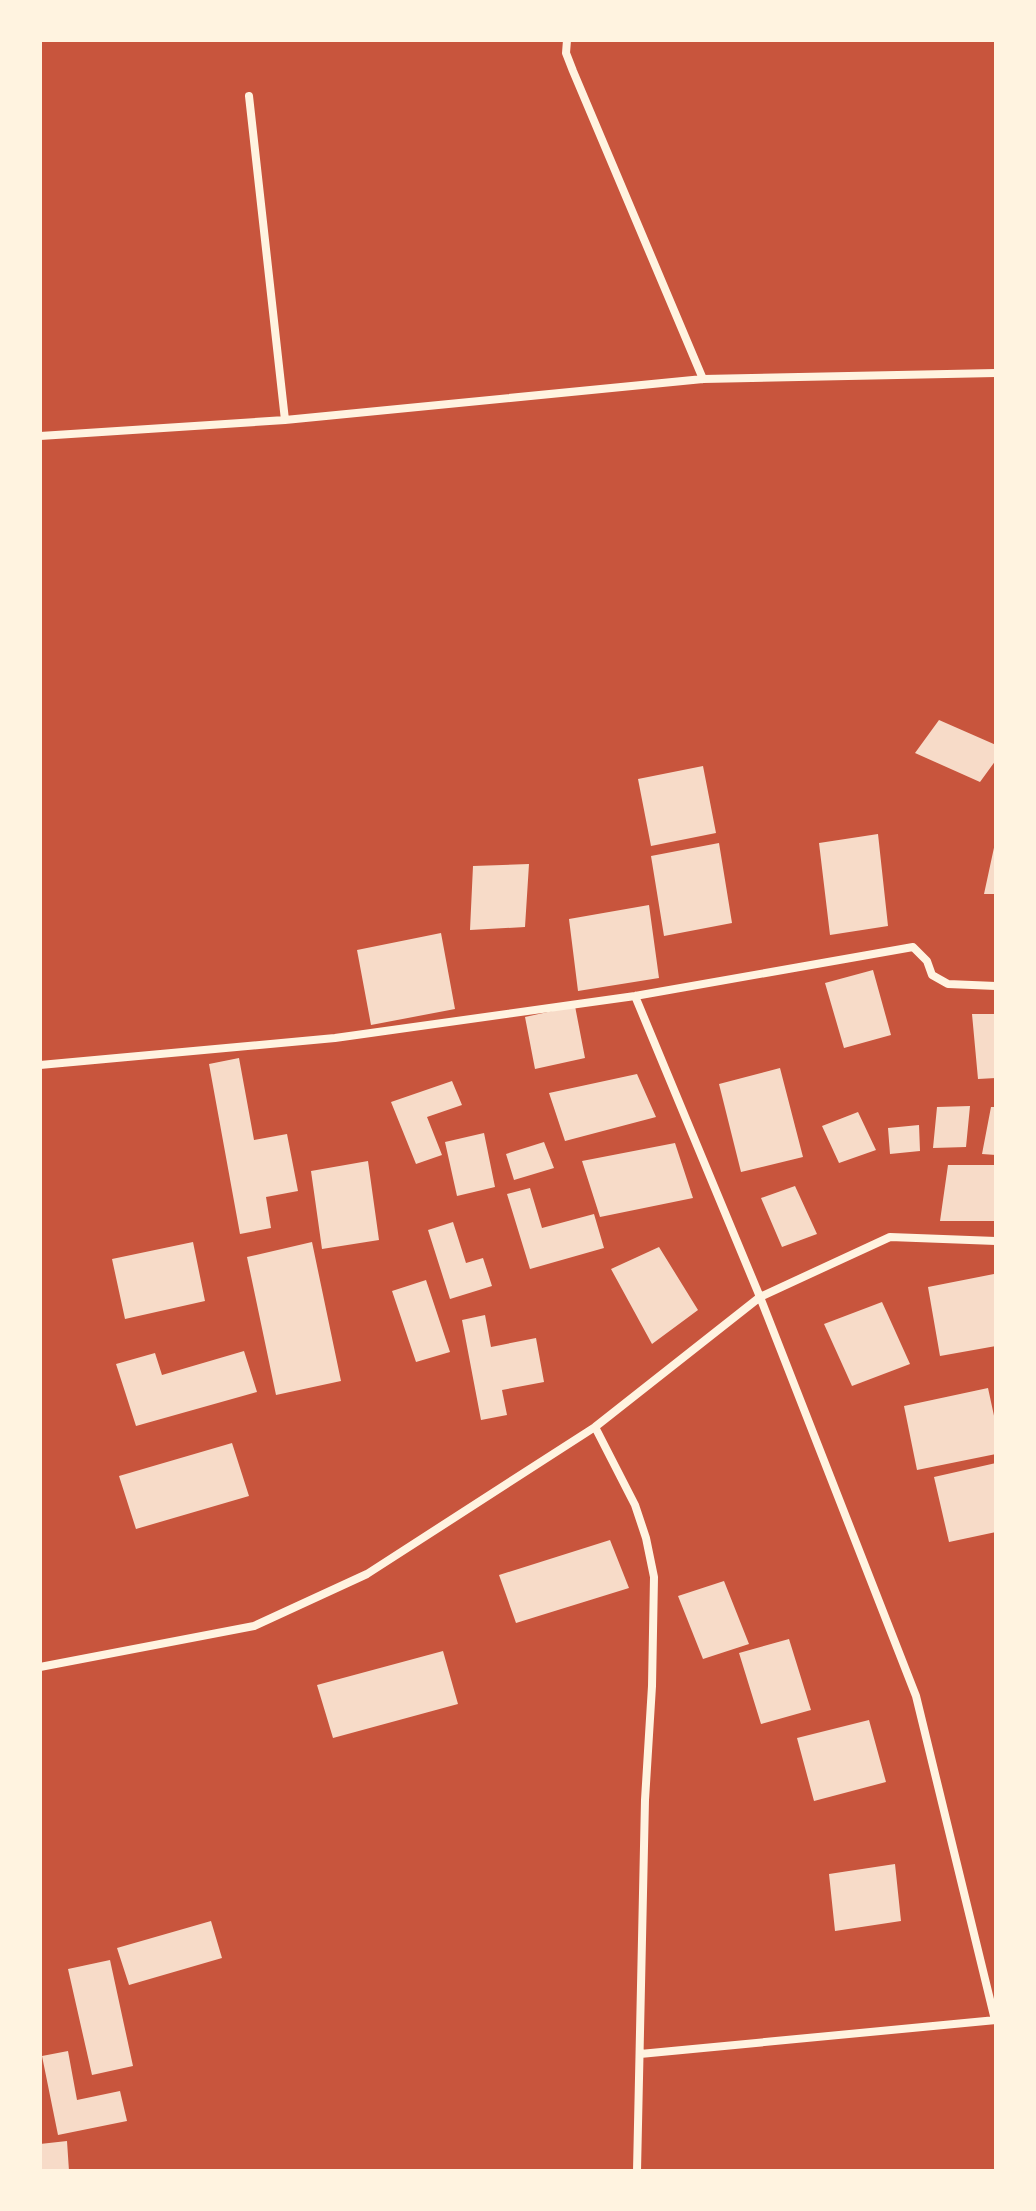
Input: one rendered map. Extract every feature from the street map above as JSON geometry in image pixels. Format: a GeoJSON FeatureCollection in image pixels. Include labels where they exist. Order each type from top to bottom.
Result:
{"type":"FeatureCollection","features":[{"type":"Feature","properties":{"kind":"street"},"geometry":{"type":"LineString","coordinates":[[567,40],[566,53],[573,71],[703,379]]}},
{"type":"Feature","properties":{"kind":"street"},"geometry":{"type":"LineString","coordinates":[[249,96],[285,420]]}},
{"type":"Feature","properties":{"kind":"street"},"geometry":{"type":"LineString","coordinates":[[40,436],[285,420],[703,379],[996,373]]}},
{"type":"Feature","properties":{"kind":"street"},"geometry":{"type":"LineString","coordinates":[[40,1065],[335,1038],[635,996],[913,947],[927,961],[932,975],[948,984],[996,986]]}},
{"type":"Feature","properties":{"kind":"street"},"geometry":{"type":"LineString","coordinates":[[635,996],[760,1297],[916,1696],[996,2020],[640,2054]]}},
{"type":"Feature","properties":{"kind":"street"},"geometry":{"type":"LineString","coordinates":[[40,1667],[254,1626],[367,1574],[595,1427],[760,1297],[890,1237],[996,1241]]}},
{"type":"Feature","properties":{"kind":"street"},"geometry":{"type":"LineString","coordinates":[[595,1427],[635,1505],[654,1577],[637,2171]]}},
{"type":"Feature","properties":{"kind":"building"},"geometry":{"type":"Polygon","coordinates":[[[939,720],[996,745],[996,760],[980,782],[915,753],[939,720]]]}},
{"type":"Feature","properties":{"kind":"building"},"geometry":{"type":"Polygon","coordinates":[[[703,766],[716,833],[651,846],[638,779],[703,766]]]}},
{"type":"Feature","properties":{"kind":"building"},"geometry":{"type":"Polygon","coordinates":[[[878,834],[888,926],[830,935],[819,843],[878,834]]]}},
{"type":"Feature","properties":{"kind":"building"},"geometry":{"type":"Polygon","coordinates":[[[719,843],[732,923],[664,936],[651,856],[719,843]]]}},
{"type":"Feature","properties":{"kind":"building"},"geometry":{"type":"Polygon","coordinates":[[[995,843],[996,894],[984,894],[995,843]]]}},
{"type":"Feature","properties":{"kind":"building"},"geometry":{"type":"Polygon","coordinates":[[[529,864],[525,927],[470,930],[473,866],[529,864]]]}},
{"type":"Feature","properties":{"kind":"building"},"geometry":{"type":"Polygon","coordinates":[[[649,905],[659,978],[578,991],[569,919],[649,905]]]}},
{"type":"Feature","properties":{"kind":"building"},"geometry":{"type":"Polygon","coordinates":[[[441,933],[455,1009],[371,1025],[357,950],[441,933]]]}},
{"type":"Feature","properties":{"kind":"building"},"geometry":{"type":"Polygon","coordinates":[[[873,970],[891,1035],[844,1048],[825,983],[873,970]]]}},
{"type":"Feature","properties":{"kind":"building"},"geometry":{"type":"Polygon","coordinates":[[[575,1006],[585,1058],[535,1069],[525,1017],[575,1006]]]}},
{"type":"Feature","properties":{"kind":"building"},"geometry":{"type":"Polygon","coordinates":[[[972,1014],[996,1014],[996,1078],[978,1079],[972,1014]]]}},
{"type":"Feature","properties":{"kind":"building"},"geometry":{"type":"Polygon","coordinates":[[[239,1058],[254,1140],[287,1134],[298,1191],[266,1197],[271,1228],[240,1234],[209,1064],[239,1058]]]}},
{"type":"Feature","properties":{"kind":"building"},"geometry":{"type":"Polygon","coordinates":[[[780,1068],[803,1157],[741,1172],[719,1084],[780,1068]]]}},
{"type":"Feature","properties":{"kind":"building"},"geometry":{"type":"Polygon","coordinates":[[[637,1074],[656,1117],[565,1141],[549,1093],[637,1074]]]}},
{"type":"Feature","properties":{"kind":"building"},"geometry":{"type":"Polygon","coordinates":[[[452,1081],[462,1105],[427,1117],[442,1155],[416,1164],[391,1102],[452,1081]]]}},
{"type":"Feature","properties":{"kind":"building"},"geometry":{"type":"Polygon","coordinates":[[[970,1106],[966,1147],[933,1148],[937,1107],[970,1106]]]}},
{"type":"Feature","properties":{"kind":"building"},"geometry":{"type":"Polygon","coordinates":[[[991,1107],[996,1107],[996,1155],[982,1154],[991,1107]]]}},
{"type":"Feature","properties":{"kind":"building"},"geometry":{"type":"Polygon","coordinates":[[[858,1112],[876,1150],[839,1163],[822,1126],[858,1112]]]}},
{"type":"Feature","properties":{"kind":"building"},"geometry":{"type":"Polygon","coordinates":[[[919,1125],[920,1151],[890,1154],[888,1128],[919,1125]]]}},
{"type":"Feature","properties":{"kind":"building"},"geometry":{"type":"Polygon","coordinates":[[[484,1133],[495,1187],[457,1196],[445,1142],[484,1133]]]}},
{"type":"Feature","properties":{"kind":"building"},"geometry":{"type":"Polygon","coordinates":[[[544,1142],[554,1168],[514,1180],[506,1154],[544,1142]]]}},
{"type":"Feature","properties":{"kind":"building"},"geometry":{"type":"Polygon","coordinates":[[[675,1143],[693,1198],[600,1217],[582,1161],[675,1143]]]}},
{"type":"Feature","properties":{"kind":"building"},"geometry":{"type":"Polygon","coordinates":[[[368,1161],[379,1240],[322,1249],[311,1171],[368,1161]]]}},
{"type":"Feature","properties":{"kind":"building"},"geometry":{"type":"Polygon","coordinates":[[[948,1165],[996,1165],[996,1221],[940,1221],[948,1165]]]}},
{"type":"Feature","properties":{"kind":"building"},"geometry":{"type":"Polygon","coordinates":[[[795,1186],[817,1234],[782,1247],[761,1198],[795,1186]]]}},
{"type":"Feature","properties":{"kind":"building"},"geometry":{"type":"Polygon","coordinates":[[[530,1188],[542,1228],[594,1214],[604,1248],[530,1269],[507,1194],[530,1188]]]}},
{"type":"Feature","properties":{"kind":"building"},"geometry":{"type":"Polygon","coordinates":[[[453,1222],[466,1263],[483,1258],[492,1286],[450,1299],[428,1230],[453,1222]]]}},
{"type":"Feature","properties":{"kind":"building"},"geometry":{"type":"Polygon","coordinates":[[[193,1242],[205,1301],[125,1319],[112,1259],[193,1242]]]}},
{"type":"Feature","properties":{"kind":"building"},"geometry":{"type":"Polygon","coordinates":[[[312,1242],[341,1381],[276,1395],[247,1257],[312,1242]]]}},
{"type":"Feature","properties":{"kind":"building"},"geometry":{"type":"Polygon","coordinates":[[[659,1247],[698,1310],[652,1344],[611,1269],[659,1247]]]}},
{"type":"Feature","properties":{"kind":"building"},"geometry":{"type":"Polygon","coordinates":[[[994,1274],[996,1346],[940,1356],[928,1287],[994,1274]]]}},
{"type":"Feature","properties":{"kind":"building"},"geometry":{"type":"Polygon","coordinates":[[[426,1280],[450,1352],[416,1362],[392,1291],[426,1280]]]}},
{"type":"Feature","properties":{"kind":"building"},"geometry":{"type":"Polygon","coordinates":[[[882,1302],[910,1364],[852,1386],[824,1324],[882,1302]]]}},
{"type":"Feature","properties":{"kind":"building"},"geometry":{"type":"Polygon","coordinates":[[[485,1315],[491,1347],[536,1338],[544,1382],[502,1390],[507,1415],[481,1420],[462,1320],[485,1315]]]}},
{"type":"Feature","properties":{"kind":"building"},"geometry":{"type":"Polygon","coordinates":[[[244,1351],[257,1392],[136,1426],[116,1364],[155,1353],[162,1375],[244,1351]]]}},
{"type":"Feature","properties":{"kind":"building"},"geometry":{"type":"Polygon","coordinates":[[[988,1388],[996,1425],[996,1454],[917,1470],[904,1406],[988,1388]]]}},
{"type":"Feature","properties":{"kind":"building"},"geometry":{"type":"Polygon","coordinates":[[[232,1443],[249,1496],[136,1529],[119,1476],[232,1443]]]}},
{"type":"Feature","properties":{"kind":"building"},"geometry":{"type":"Polygon","coordinates":[[[996,1463],[996,1532],[949,1542],[934,1477],[996,1463]]]}},
{"type":"Feature","properties":{"kind":"building"},"geometry":{"type":"Polygon","coordinates":[[[610,1540],[629,1588],[516,1623],[499,1575],[610,1540]]]}},
{"type":"Feature","properties":{"kind":"building"},"geometry":{"type":"Polygon","coordinates":[[[724,1581],[749,1644],[703,1659],[678,1596],[724,1581]]]}},
{"type":"Feature","properties":{"kind":"building"},"geometry":{"type":"Polygon","coordinates":[[[789,1639],[811,1710],[761,1724],[739,1653],[789,1639]]]}},
{"type":"Feature","properties":{"kind":"building"},"geometry":{"type":"Polygon","coordinates":[[[443,1651],[458,1704],[333,1738],[317,1685],[443,1651]]]}},
{"type":"Feature","properties":{"kind":"building"},"geometry":{"type":"Polygon","coordinates":[[[869,1720],[886,1782],[814,1801],[797,1738],[869,1720]]]}},
{"type":"Feature","properties":{"kind":"building"},"geometry":{"type":"Polygon","coordinates":[[[895,1864],[901,1921],[835,1931],[829,1874],[895,1864]]]}},
{"type":"Feature","properties":{"kind":"building"},"geometry":{"type":"Polygon","coordinates":[[[211,1921],[222,1958],[129,1985],[117,1948],[211,1921]]]}},
{"type":"Feature","properties":{"kind":"building"},"geometry":{"type":"Polygon","coordinates":[[[110,1960],[133,2066],[92,2075],[68,1969],[110,1960]]]}},
{"type":"Feature","properties":{"kind":"building"},"geometry":{"type":"Polygon","coordinates":[[[68,2051],[77,2100],[120,2091],[127,2121],[58,2135],[42,2056],[68,2051]]]}},
{"type":"Feature","properties":{"kind":"building"},"geometry":{"type":"Polygon","coordinates":[[[67,2141],[69,2171],[40,2171],[40,2144],[67,2141]]]}}]}
